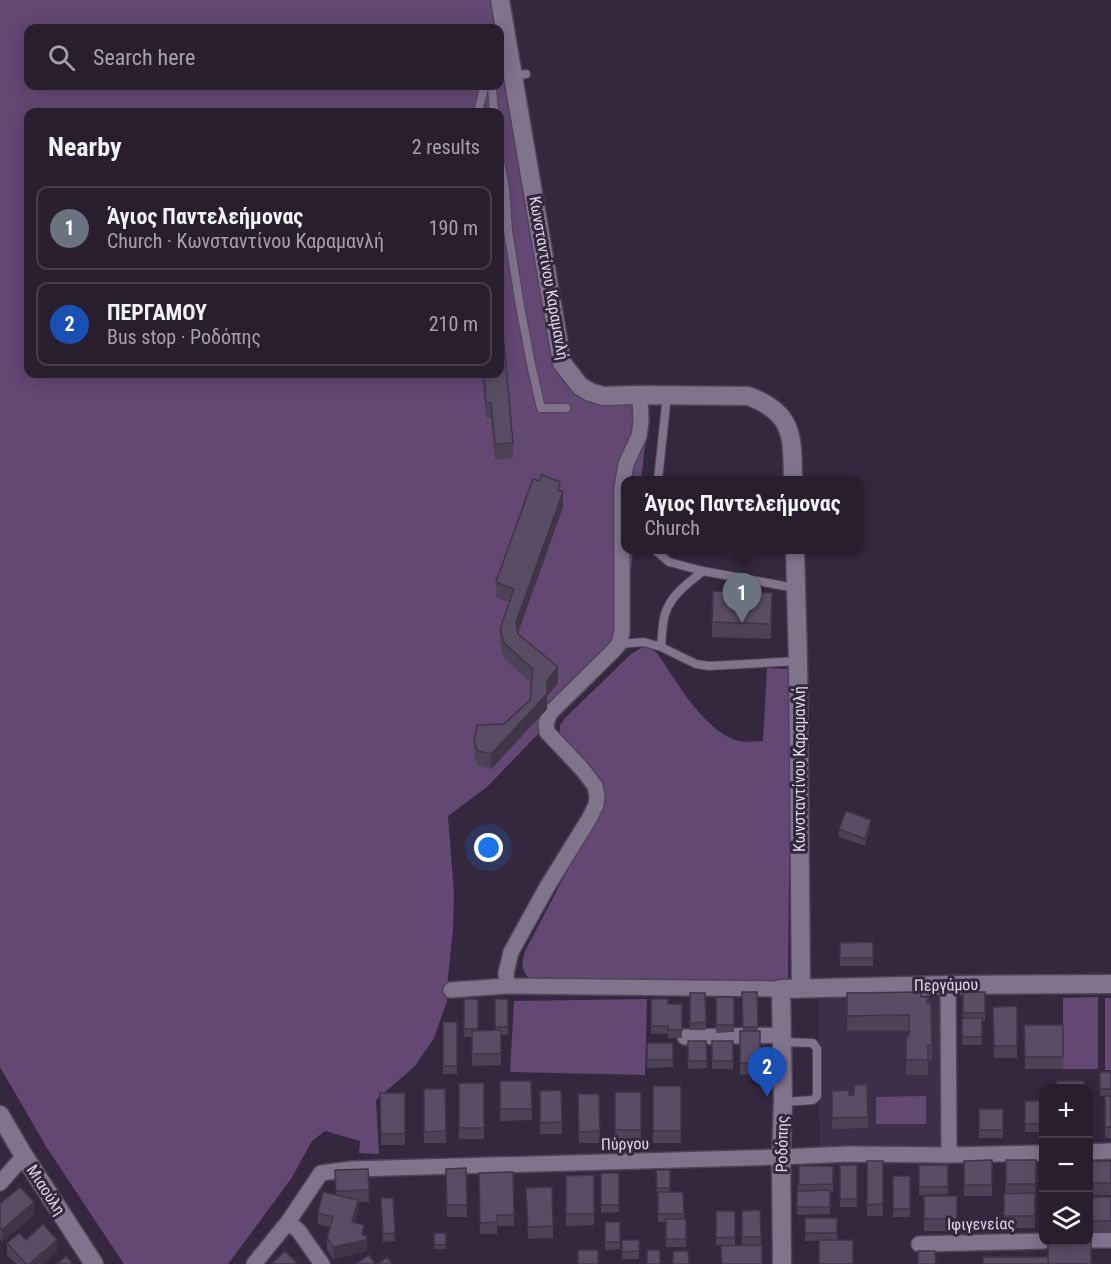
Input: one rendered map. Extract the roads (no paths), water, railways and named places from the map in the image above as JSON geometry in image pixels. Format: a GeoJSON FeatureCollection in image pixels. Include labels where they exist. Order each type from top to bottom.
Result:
{"type":"FeatureCollection","features":[{"type":"Feature","properties":{"kind":"street","name":"Κωνσταντίνου Καραμανλή"},"geometry":{"type":"LineString","coordinates":[[500,0],[520,75],[562,363],[580,386],[603,396],[748,396],[765,402],[777,412],[787,426],[792,444],[794,476]]}},
{"type":"Feature","properties":{"kind":"street"},"geometry":{"type":"LineString","coordinates":[[624,476],[626,464],[639,436],[640,395]]}},
{"type":"Feature","properties":{"kind":"street"},"geometry":{"type":"LineString","coordinates":[[507,986],[506,973],[511,952],[547,886],[596,805],[595,786],[547,732],[546,723],[550,713],[619,644],[622,632],[622,554]]}},
{"type":"Feature","properties":{"kind":"street","name":"Κωνσταντίνου Καραμανλή"},"geometry":{"type":"LineString","coordinates":[[795,554],[801,988]]}},
{"type":"Feature","properties":{"kind":"street","name":"Περγάμου"},"geometry":{"type":"LineString","coordinates":[[781,989],[1111,984]]}},
{"type":"Feature","properties":{"kind":"street"},"geometry":{"type":"LineString","coordinates":[[948,985],[949,1155]]}},
{"type":"Feature","properties":{"kind":"street"},"geometry":{"type":"LineString","coordinates":[[451,990],[507,986],[781,989]]}},
{"type":"Feature","properties":{"kind":"street","name":"Ροδόπης"},"geometry":{"type":"LineString","coordinates":[[781,989],[782,1264]]}},
{"type":"Feature","properties":{"kind":"street"},"geometry":{"type":"LineString","coordinates":[[685,1037],[782,1039]]}},
{"type":"Feature","properties":{"kind":"street","name":"Μιαούλη"},"geometry":{"type":"LineString","coordinates":[[0,1115],[94,1264]]}},
{"type":"Feature","properties":{"kind":"street"},"geometry":{"type":"LineString","coordinates":[[1093,1152],[1111,1151]]}},
{"type":"Feature","properties":{"kind":"street","name":"Πύργου"},"geometry":{"type":"LineString","coordinates":[[254,1264],[288,1222],[321,1173],[352,1169],[849,1154],[1039,1153]]}},
{"type":"Feature","properties":{"kind":"street"},"geometry":{"type":"LineString","coordinates":[[0,1184],[24,1156]]}},
{"type":"Feature","properties":{"kind":"street"},"geometry":{"type":"LineString","coordinates":[[288,1222],[298,1230],[322,1264]]}},
{"type":"Feature","properties":{"kind":"street"},"geometry":{"type":"LineString","coordinates":[[1093,1240],[1111,1240]]}},
{"type":"Feature","properties":{"kind":"street","name":"Ιφιγενείας"},"geometry":{"type":"LineString","coordinates":[[920,1244],[1039,1241]]}},
{"type":"Feature","properties":{"kind":"lane"},"geometry":{"type":"LineString","coordinates":[[479,108],[483,90]]}},
{"type":"Feature","properties":{"kind":"lane"},"geometry":{"type":"LineString","coordinates":[[492,90],[494,108]]}},
{"type":"Feature","properties":{"kind":"lane"},"geometry":{"type":"LineString","coordinates":[[504,182],[508,231],[520,306],[541,408],[567,408]]}},
{"type":"Feature","properties":{"kind":"lane"},"geometry":{"type":"LineString","coordinates":[[658,476],[667,395]]}},
{"type":"Feature","properties":{"kind":"lane"},"geometry":{"type":"LineString","coordinates":[[659,554],[669,562],[703,571],[796,588]]}},
{"type":"Feature","properties":{"kind":"lane"},"geometry":{"type":"LineString","coordinates":[[661,647],[664,616],[669,602],[703,571]]}},
{"type":"Feature","properties":{"kind":"lane"},"geometry":{"type":"LineString","coordinates":[[619,644],[644,642],[661,647],[696,664],[709,666],[798,661]]}},
{"type":"Feature","properties":{"kind":"lane"},"geometry":{"type":"LineString","coordinates":[[782,1039],[815,1045],[818,1093],[813,1100],[783,1102]]}},
{"type":"Feature","properties":{"kind":"place","name":"Άγιος Παντελεήμονας"},"geometry":{"type":"Point","coordinates":[742,623]}},
{"type":"Feature","properties":{"kind":"place","name":"ΠΕΡΓΑΜΟΥ"},"geometry":{"type":"Point","coordinates":[767,1097]}}]}
